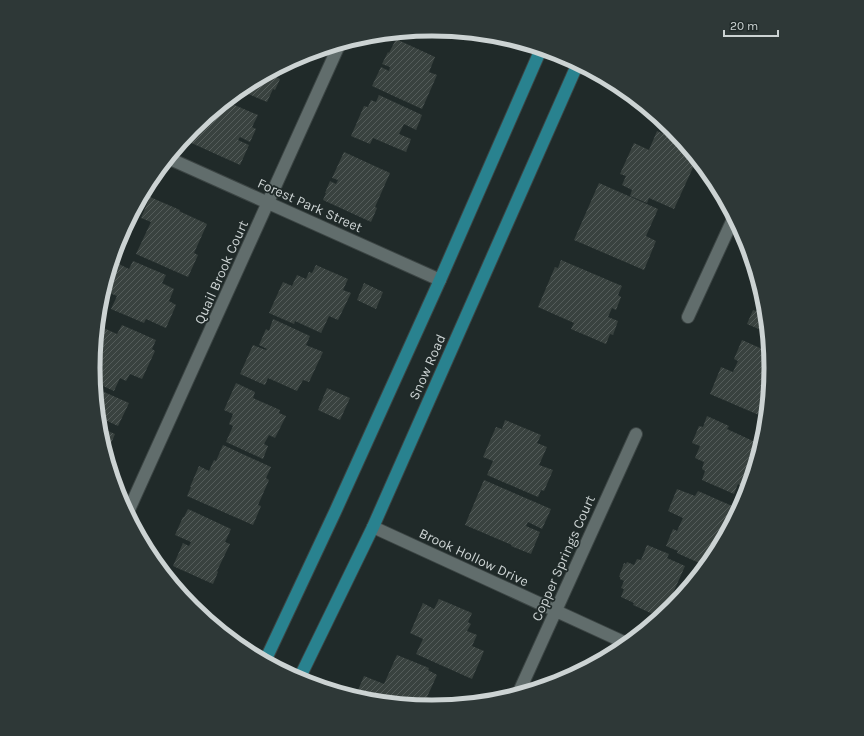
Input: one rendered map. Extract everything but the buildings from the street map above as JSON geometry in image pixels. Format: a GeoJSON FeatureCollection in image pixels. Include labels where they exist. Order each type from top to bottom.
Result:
{"type":"FeatureCollection","features":[{"type":"Feature","properties":{"kind":"main road","name":"Snow Road"},"geometry":{"type":"LineString","coordinates":[[266,656],[335,512],[440,280],[539,54]]}},
{"type":"Feature","properties":{"kind":"main road","name":"Snow Road"},"geometry":{"type":"LineString","coordinates":[[302,674],[373,527],[576,68]]}},
{"type":"Feature","properties":{"kind":"street","name":"Quail Brook Court"},"geometry":{"type":"LineString","coordinates":[[130,507],[337,50]]}},
{"type":"Feature","properties":{"kind":"street","name":"Forest Park Street"},"geometry":{"type":"LineString","coordinates":[[173,160],[440,280]]}},
{"type":"Feature","properties":{"kind":"street"},"geometry":{"type":"LineString","coordinates":[[688,317],[731,223]]}},
{"type":"Feature","properties":{"kind":"street","name":"Copper Springs Court"},"geometry":{"type":"LineString","coordinates":[[521,688],[636,434]]}},
{"type":"Feature","properties":{"kind":"street","name":"Brook Hollow Drive"},"geometry":{"type":"LineString","coordinates":[[373,527],[621,641]]}}]}
